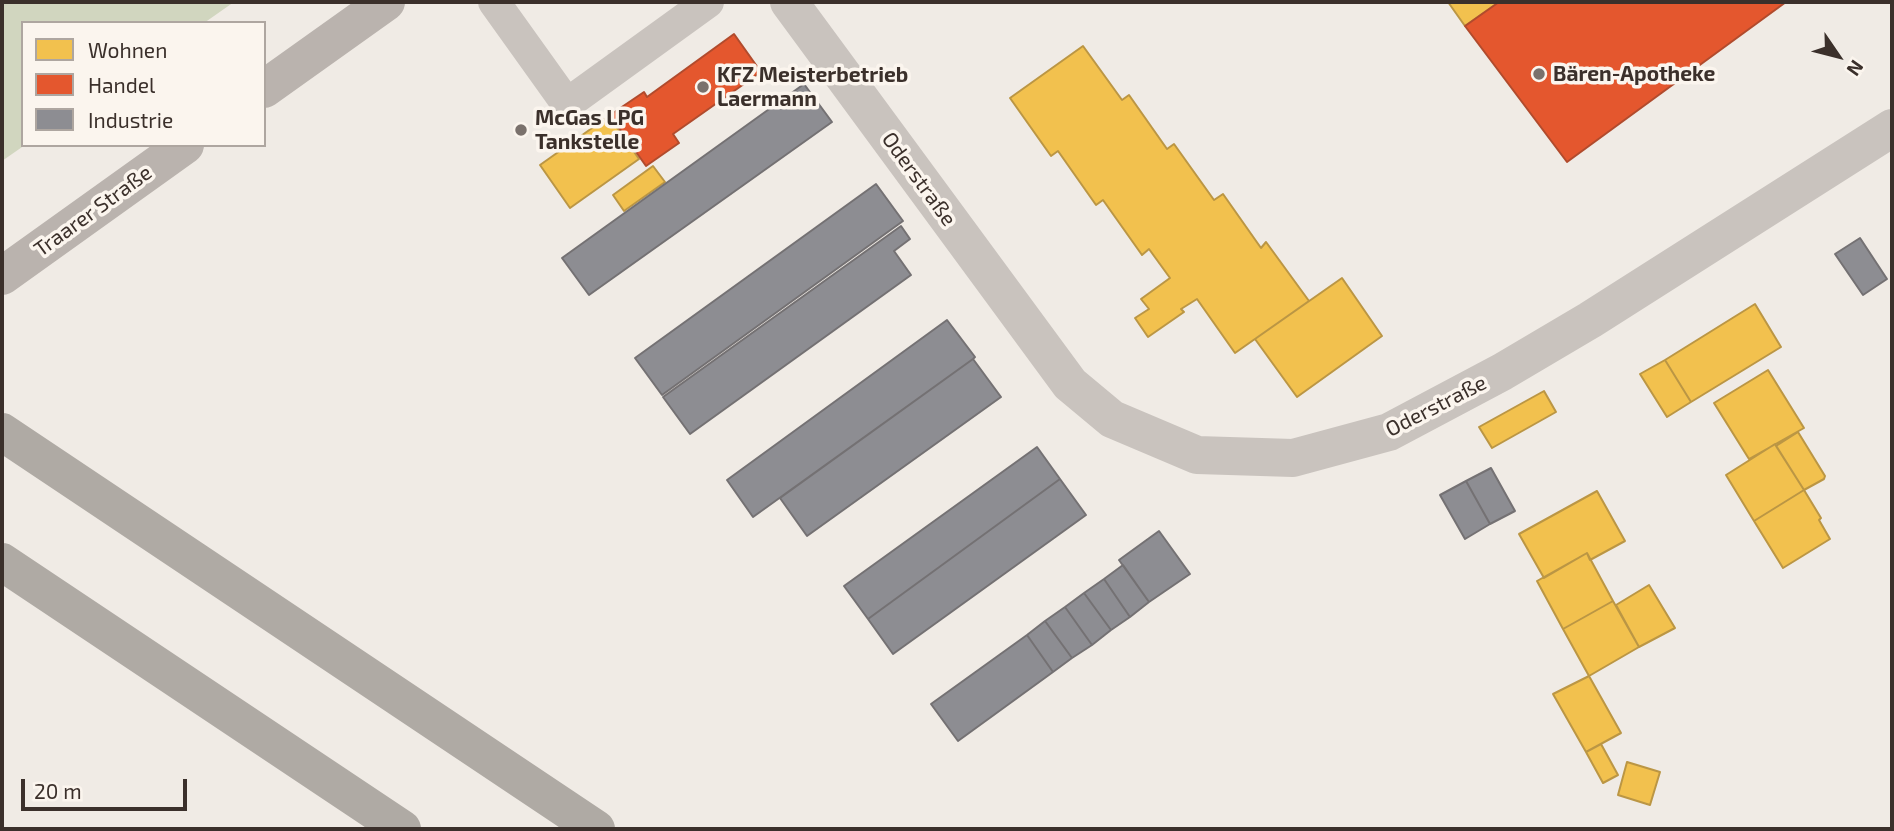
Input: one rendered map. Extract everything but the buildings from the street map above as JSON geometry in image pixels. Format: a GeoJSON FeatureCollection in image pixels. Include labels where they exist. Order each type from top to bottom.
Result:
{"type":"FeatureCollection","features":[{"type":"Feature","properties":{"kind":"highway"},"geometry":{"type":"LineString","coordinates":[[15,441],[596,829]]}},
{"type":"Feature","properties":{"kind":"highway"},"geometry":{"type":"LineString","coordinates":[[2,562],[402,829]]}},
{"type":"Feature","properties":{"kind":"street"},"geometry":{"type":"LineString","coordinates":[[266,88],[386,2]]}},
{"type":"Feature","properties":{"kind":"street","name":"Oderstraße"},"geometry":{"type":"LineString","coordinates":[[789,2],[1070,384],[1112,419],[1197,455],[1293,458],[1389,432],[1502,372],[1612,307],[1892,128]]}},
{"type":"Feature","properties":{"kind":"street","name":"Traarer Straße"},"geometry":{"type":"LineString","coordinates":[[2,276],[182,147]]}},
{"type":"Feature","properties":{"kind":"lane"},"geometry":{"type":"LineString","coordinates":[[494,2],[567,104],[708,2]]}},
{"type":"Feature","properties":{"kind":"green space"},"geometry":{"type":"Polygon","coordinates":[[[2,2],[234,2],[207,21],[21,21],[22,147],[2,161],[2,2]]]}},
{"type":"Feature","properties":{"kind":"place","name":"Bären-Apotheke"},"geometry":{"type":"Point","coordinates":[1539,74]}},
{"type":"Feature","properties":{"kind":"place","name":"KFZ Meisterbetrieb Laermann"},"geometry":{"type":"Point","coordinates":[703,87]}},
{"type":"Feature","properties":{"kind":"place","name":"McGas LPG Tankstelle"},"geometry":{"type":"Point","coordinates":[521,130]}}]}
